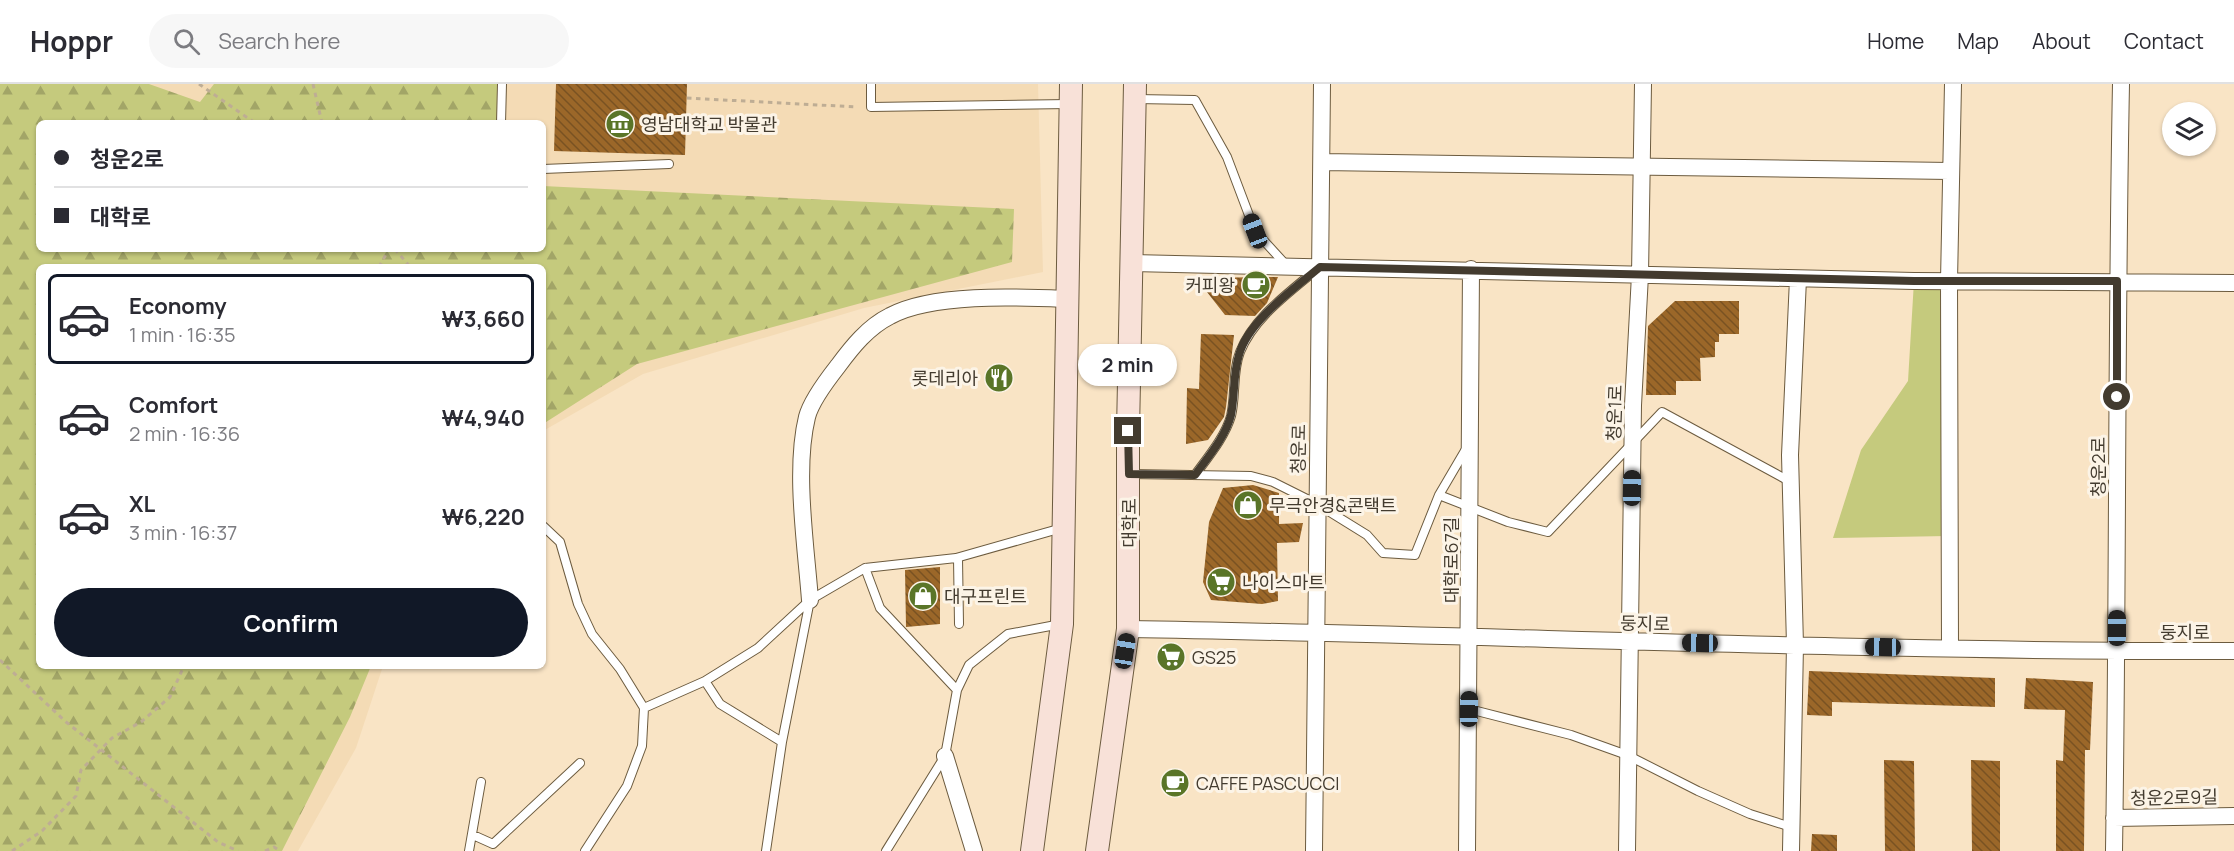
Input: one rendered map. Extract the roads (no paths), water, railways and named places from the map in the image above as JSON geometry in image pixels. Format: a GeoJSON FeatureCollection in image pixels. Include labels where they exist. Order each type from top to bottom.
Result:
{"type":"FeatureCollection","features":[{"type":"Feature","properties":{"kind":"main road","name":"대학로"},"geometry":{"type":"LineString","coordinates":[[1097,851],[1128,629],[1135,91]]}},
{"type":"Feature","properties":{"kind":"main road"},"geometry":{"type":"LineString","coordinates":[[1032,851],[1062,624],[1071,94]]}},
{"type":"Feature","properties":{"kind":"street","name":"청운로"},"geometry":{"type":"LineString","coordinates":[[1314,851],[1322,84]]}},
{"type":"Feature","properties":{"kind":"street","name":"청운1로"},"geometry":{"type":"LineString","coordinates":[[1627,851],[1632,444],[1640,274],[1643,84]]}},
{"type":"Feature","properties":{"kind":"street"},"geometry":{"type":"LineString","coordinates":[[1950,648],[1948,281],[1953,84]]}},
{"type":"Feature","properties":{"kind":"street","name":"청운2로"},"geometry":{"type":"LineString","coordinates":[[2114,851],[2117,651],[2117,281],[2121,84]]}},
{"type":"Feature","properties":{"kind":"street"},"geometry":{"type":"LineString","coordinates":[[1322,162],[1950,171]]}},
{"type":"Feature","properties":{"kind":"street"},"geometry":{"type":"LineString","coordinates":[[1132,263],[1471,269],[1798,279],[2234,283]]}},
{"type":"Feature","properties":{"kind":"street","name":"대학로67길"},"geometry":{"type":"LineString","coordinates":[[1467,851],[1471,269]]}},
{"type":"Feature","properties":{"kind":"street"},"geometry":{"type":"LineString","coordinates":[[1791,851],[1795,645],[1791,482],[1798,279]]}},
{"type":"Feature","properties":{"kind":"street"},"geometry":{"type":"LineString","coordinates":[[810,600],[803,511],[807,416],[831,375],[859,339],[889,316],[917,305],[973,299],[1066,299]]}},
{"type":"Feature","properties":{"kind":"street","name":"둥지로"},"geometry":{"type":"LineString","coordinates":[[1128,629],[1629,642],[2234,651]]}},
{"type":"Feature","properties":{"kind":"street"},"geometry":{"type":"LineString","coordinates":[[945,756],[974,851]]}},
{"type":"Feature","properties":{"kind":"street","name":"청운2로9길"},"geometry":{"type":"LineString","coordinates":[[2114,818],[2234,816]]}},
{"type":"Feature","properties":{"kind":"lane"},"geometry":{"type":"LineString","coordinates":[[501,120],[502,84]]}},
{"type":"Feature","properties":{"kind":"lane"},"geometry":{"type":"LineString","coordinates":[[871,84],[871,107],[1071,94]]}},
{"type":"Feature","properties":{"kind":"lane"},"geometry":{"type":"LineString","coordinates":[[1135,91],[1195,100],[1227,157],[1255,231],[1288,266]]}},
{"type":"Feature","properties":{"kind":"lane"},"geometry":{"type":"LineString","coordinates":[[546,169],[669,164]]}},
{"type":"Feature","properties":{"kind":"lane"},"geometry":{"type":"LineString","coordinates":[[1195,475],[1215,448],[1230,418],[1239,354],[1250,332],[1280,300],[1320,267]]}},
{"type":"Feature","properties":{"kind":"lane"},"geometry":{"type":"LineString","coordinates":[[1439,495],[1508,522],[1548,532],[1662,412],[1791,482]]}},
{"type":"Feature","properties":{"kind":"lane"},"geometry":{"type":"LineString","coordinates":[[1129,474],[1251,476],[1273,482],[1317,504],[1367,535],[1383,553],[1415,555],[1439,495],[1471,441]]}},
{"type":"Feature","properties":{"kind":"lane"},"geometry":{"type":"LineString","coordinates":[[644,708],[705,681],[758,648],[810,600],[865,568],[958,558],[1063,528]]}},
{"type":"Feature","properties":{"kind":"lane"},"geometry":{"type":"LineString","coordinates":[[546,529],[560,542],[578,604],[592,634],[620,669],[644,708],[642,746],[627,786],[585,851]]}},
{"type":"Feature","properties":{"kind":"lane"},"geometry":{"type":"LineString","coordinates":[[958,558],[959,624]]}},
{"type":"Feature","properties":{"kind":"lane"},"geometry":{"type":"LineString","coordinates":[[865,568],[880,608],[957,690]]}},
{"type":"Feature","properties":{"kind":"lane"},"geometry":{"type":"LineString","coordinates":[[766,851],[782,742],[810,600]]}},
{"type":"Feature","properties":{"kind":"lane"},"geometry":{"type":"LineString","coordinates":[[886,851],[945,756],[957,690],[969,665],[1008,634],[1062,624]]}},
{"type":"Feature","properties":{"kind":"lane"},"geometry":{"type":"LineString","coordinates":[[705,681],[720,704],[782,742]]}},
{"type":"Feature","properties":{"kind":"lane"},"geometry":{"type":"LineString","coordinates":[[1469,709],[1571,735],[1627,755],[1730,805],[1791,827]]}},
{"type":"Feature","properties":{"kind":"lane"},"geometry":{"type":"LineString","coordinates":[[473,834],[493,844],[580,763]]}},
{"type":"Feature","properties":{"kind":"lane"},"geometry":{"type":"LineString","coordinates":[[469,851],[481,782]]}},
{"type":"Feature","properties":{"kind":"place","name":"영남대학교 박물관"},"geometry":{"type":"Point","coordinates":[620,124]}},
{"type":"Feature","properties":{"kind":"place","name":"커피왕"},"geometry":{"type":"Point","coordinates":[1256,285]}},
{"type":"Feature","properties":{"kind":"place","name":"롯데리아"},"geometry":{"type":"Point","coordinates":[999,378]}},
{"type":"Feature","properties":{"kind":"place","name":"무극안경&콘택트"},"geometry":{"type":"Point","coordinates":[1248,505]}},
{"type":"Feature","properties":{"kind":"place","name":"나이스마트"},"geometry":{"type":"Point","coordinates":[1221,582]}},
{"type":"Feature","properties":{"kind":"place","name":"대구프린트"},"geometry":{"type":"Point","coordinates":[923,596]}},
{"type":"Feature","properties":{"kind":"place","name":"GS25"},"geometry":{"type":"Point","coordinates":[1171,657]}},
{"type":"Feature","properties":{"kind":"place","name":"CAFFE PASCUCCI"},"geometry":{"type":"Point","coordinates":[1175,783]}}]}
